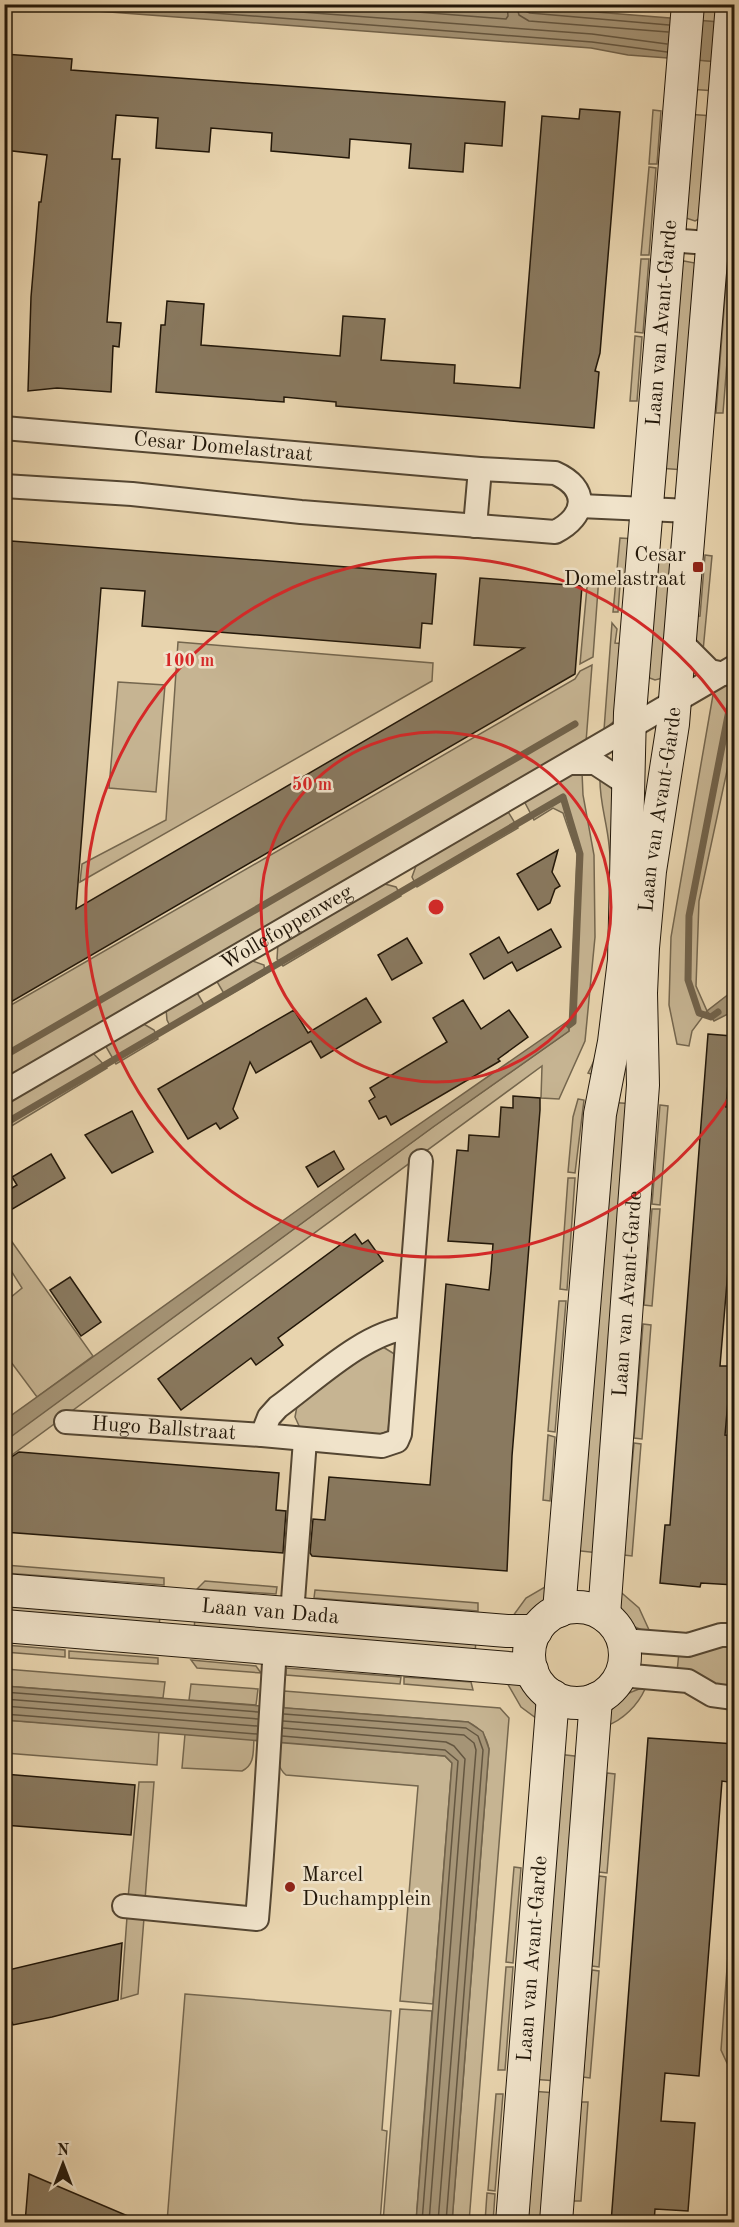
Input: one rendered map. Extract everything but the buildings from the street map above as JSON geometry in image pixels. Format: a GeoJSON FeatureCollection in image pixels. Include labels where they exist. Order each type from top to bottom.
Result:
{"type":"FeatureCollection","features":[{"type":"Feature","properties":{"kind":"street","name":"Laan van Avant-Garde"},"geometry":{"type":"LineString","coordinates":[[548,1621],[600,1114],[614,1042],[624,960],[629,728],[688,10]]}},
{"type":"Feature","properties":{"kind":"street","name":"Laan van Avant-Garde"},"geometry":{"type":"LineString","coordinates":[[614,1628],[644,1085],[641,993],[643,948],[650,871],[667,774],[690,511],[724,244],[727,63],[731,12]]}},
{"type":"Feature","properties":{"kind":"street"},"geometry":{"type":"LineString","coordinates":[[669,240],[724,244]]}},
{"type":"Feature","properties":{"kind":"street","name":"Cesar Domelastraat"},"geometry":{"type":"LineString","coordinates":[[4,428],[480,469],[555,473],[564,477],[575,489],[580,506]]}},
{"type":"Feature","properties":{"kind":"street"},"geometry":{"type":"LineString","coordinates":[[476,526],[480,469]]}},
{"type":"Feature","properties":{"kind":"street"},"geometry":{"type":"LineString","coordinates":[[4,486],[132,494],[301,512],[555,532],[570,524],[578,516],[580,506],[690,511]]}},
{"type":"Feature","properties":{"kind":"street","name":"Wollefoppenweg"},"geometry":{"type":"LineString","coordinates":[[680,641],[710,671],[729,671]]}},
{"type":"Feature","properties":{"kind":"street","name":"Wollefoppenweg"},"geometry":{"type":"LineString","coordinates":[[4,1092],[729,671]]}},
{"type":"Feature","properties":{"kind":"street"},"geometry":{"type":"LineString","coordinates":[[568,763],[595,763],[627,784]]}},
{"type":"Feature","properties":{"kind":"street","name":"Hugo Ballstraat"},"geometry":{"type":"LineString","coordinates":[[66,1422],[262,1435],[382,1446],[397,1441],[400,1434],[421,1161]]}},
{"type":"Feature","properties":{"kind":"street","name":"Hugo Ballstraat"},"geometry":{"type":"LineString","coordinates":[[262,1435],[269,1417],[278,1407],[353,1352],[390,1330],[408,1328]]}},
{"type":"Feature","properties":{"kind":"street"},"geometry":{"type":"LineString","coordinates":[[292,1614],[305,1440]]}},
{"type":"Feature","properties":{"kind":"street","name":"Laan van Dada"},"geometry":{"type":"LineString","coordinates":[[4,1590],[292,1614],[548,1621]]}},
{"type":"Feature","properties":{"kind":"street"},"geometry":{"type":"LineString","coordinates":[[614,1628],[625,1658],[621,1675],[614,1686],[596,1699],[577,1703],[552,1696],[542,1688],[532,1670],[530,1650],[548,1621],[582,1607],[614,1628],[688,1645],[721,1635],[735,1635]]}},
{"type":"Feature","properties":{"kind":"street","name":"Laan van Dada"},"geometry":{"type":"LineString","coordinates":[[4,1626],[532,1670]]}},
{"type":"Feature","properties":{"kind":"street"},"geometry":{"type":"LineString","coordinates":[[124,1906],[257,1919],[269,1780],[268,1748],[275,1648]]}},
{"type":"Feature","properties":{"kind":"street"},"geometry":{"type":"LineString","coordinates":[[621,1675],[688,1681],[712,1695],[735,1698]]}},
{"type":"Feature","properties":{"kind":"street","name":"Laan van Avant-Garde"},"geometry":{"type":"LineString","coordinates":[[512,2223],[552,1696]]}},
{"type":"Feature","properties":{"kind":"street","name":"Laan van Avant-Garde"},"geometry":{"type":"LineString","coordinates":[[555,2223],[596,1699]]}},
{"type":"Feature","properties":{"kind":"shaded area"},"geometry":{"type":"Polygon","coordinates":[[[694,5],[722,5],[720,22],[693,21],[694,5]]]}},
{"type":"Feature","properties":{"kind":"shaded area"},"geometry":{"type":"Polygon","coordinates":[[[689,59],[720,62],[717,91],[687,89],[689,59]]]}},
{"type":"Feature","properties":{"kind":"shaded area"},"geometry":{"type":"Polygon","coordinates":[[[653,110],[661,111],[657,164],[649,164],[653,110]]]}},
{"type":"Feature","properties":{"kind":"shaded area"},"geometry":{"type":"Polygon","coordinates":[[[685,114],[714,116],[699,219],[695,221],[683,217],[685,114]]]}},
{"type":"Feature","properties":{"kind":"shaded area"},"geometry":{"type":"Polygon","coordinates":[[[649,167],[656,168],[649,255],[641,255],[649,167]]]}},
{"type":"Feature","properties":{"kind":"shaded area"},"geometry":{"type":"Polygon","coordinates":[[[641,259],[649,259],[643,333],[635,332],[641,259]]]}},
{"type":"Feature","properties":{"kind":"shaded area"},"geometry":{"type":"Polygon","coordinates":[[[684,261],[695,263],[685,470],[658,468],[681,263],[684,261]]]}},
{"type":"Feature","properties":{"kind":"shaded area"},"geometry":{"type":"Polygon","coordinates":[[[727,270],[734,270],[734,273],[723,413],[716,413],[727,270]]]}},
{"type":"Feature","properties":{"kind":"shaded area"},"geometry":{"type":"Polygon","coordinates":[[[635,336],[642,337],[637,401],[630,401],[635,336]]]}},
{"type":"Feature","properties":{"kind":"shaded area"},"geometry":{"type":"Polygon","coordinates":[[[620,538],[636,539],[631,585],[620,584],[618,612],[613,612],[620,538]]]}},
{"type":"Feature","properties":{"kind":"shaded area"},"geometry":{"type":"Polygon","coordinates":[[[652,549],[678,551],[663,678],[655,680],[647,677],[652,549]]]}},
{"type":"Feature","properties":{"kind":"shaded area"},"geometry":{"type":"Polygon","coordinates":[[[705,555],[712,556],[703,651],[689,633],[690,617],[700,616],[705,555]]]}},
{"type":"Feature","properties":{"kind":"shaded area"},"geometry":{"type":"Polygon","coordinates":[[[588,576],[599,576],[593,657],[580,664],[588,576]]]}},
{"type":"Feature","properties":{"kind":"shaded area"},"geometry":{"type":"Polygon","coordinates":[[[612,623],[617,629],[615,643],[627,644],[621,715],[604,730],[612,623]]]}},
{"type":"Feature","properties":{"kind":"shaded area"},"geometry":{"type":"Polygon","coordinates":[[[178,642],[433,663],[432,681],[80,882],[82,864],[166,820],[178,642]]]}},
{"type":"Feature","properties":{"kind":"shaded area"},"geometry":{"type":"Polygon","coordinates":[[[592,665],[586,742],[5,1082],[5,1019],[10,1016],[11,1005],[575,679],[580,671],[592,665]]]}},
{"type":"Feature","properties":{"kind":"shaded area"},"geometry":{"type":"Polygon","coordinates":[[[734,677],[734,738],[699,901],[696,986],[707,1011],[692,1031],[689,1046],[677,1044],[669,1005],[671,937],[714,689],[734,677]]]}},
{"type":"Feature","properties":{"kind":"shaded area"},"geometry":{"type":"Polygon","coordinates":[[[118,682],[165,685],[156,792],[109,788],[118,682]]]}},
{"type":"Feature","properties":{"kind":"shaded area"},"geometry":{"type":"Polygon","coordinates":[[[582,772],[583,795],[594,855],[595,937],[585,1041],[559,1099],[541,1098],[542,1066],[5,1460],[4,1441],[433,1127],[569,1031],[577,854],[563,813],[553,808],[534,820],[523,799],[566,774],[582,772]]]}},
{"type":"Feature","properties":{"kind":"shaded area"},"geometry":{"type":"Polygon","coordinates":[[[600,777],[619,791],[619,924],[611,1020],[598,1076],[588,1073],[598,1050],[605,1023],[610,993],[613,930],[611,870],[600,777]]]}},
{"type":"Feature","properties":{"kind":"shaded area"},"geometry":{"type":"Polygon","coordinates":[[[507,810],[518,828],[417,887],[412,877],[417,863],[507,810]]]}},
{"type":"Feature","properties":{"kind":"shaded area"},"geometry":{"type":"Polygon","coordinates":[[[381,883],[396,887],[401,896],[283,966],[277,959],[278,943],[381,883]]]}},
{"type":"Feature","properties":{"kind":"shaded area"},"geometry":{"type":"Polygon","coordinates":[[[250,960],[264,965],[265,974],[226,997],[216,980],[250,960]]]}},
{"type":"Feature","properties":{"kind":"shaded area"},"geometry":{"type":"Polygon","coordinates":[[[196,991],[206,1008],[171,1028],[167,1020],[166,1009],[196,991]]]}},
{"type":"Feature","properties":{"kind":"shaded area"},"geometry":{"type":"Polygon","coordinates":[[[142,1023],[154,1030],[158,1039],[116,1064],[105,1045],[142,1023]]]}},
{"type":"Feature","properties":{"kind":"shaded area"},"geometry":{"type":"Polygon","coordinates":[[[92,1052],[107,1068],[5,1130],[4,1103],[92,1052]]]}},
{"type":"Feature","properties":{"kind":"shaded area"},"geometry":{"type":"Polygon","coordinates":[[[578,1099],[584,1100],[575,1173],[568,1172],[573,1117],[578,1099]]]}},
{"type":"Feature","properties":{"kind":"shaded area"},"geometry":{"type":"Polygon","coordinates":[[[608,1102],[634,1104],[599,1553],[572,1550],[608,1102]]]}},
{"type":"Feature","properties":{"kind":"shaded area"},"geometry":{"type":"Polygon","coordinates":[[[660,1105],[668,1106],[660,1205],[652,1204],[660,1105]]]}},
{"type":"Feature","properties":{"kind":"shaded area"},"geometry":{"type":"Polygon","coordinates":[[[568,1178],[575,1178],[567,1290],[560,1289],[568,1178]]]}},
{"type":"Feature","properties":{"kind":"shaded area"},"geometry":{"type":"Polygon","coordinates":[[[652,1209],[660,1209],[652,1306],[644,1305],[652,1209]]]}},
{"type":"Feature","properties":{"kind":"shaded area"},"geometry":{"type":"Polygon","coordinates":[[[5,1232],[93,1356],[37,1397],[5,1354],[5,1302],[22,1288],[5,1261],[5,1232]]]}},
{"type":"Feature","properties":{"kind":"shaded area"},"geometry":{"type":"Polygon","coordinates":[[[559,1301],[566,1301],[555,1432],[548,1431],[559,1301]]]}},
{"type":"Feature","properties":{"kind":"shaded area"},"geometry":{"type":"Polygon","coordinates":[[[643,1324],[651,1325],[642,1439],[634,1438],[643,1324]]]}},
{"type":"Feature","properties":{"kind":"shaded area"},"geometry":{"type":"Polygon","coordinates":[[[383,1347],[396,1355],[388,1431],[378,1435],[300,1428],[295,1417],[297,1406],[372,1350],[383,1347]]]}},
{"type":"Feature","properties":{"kind":"shaded area"},"geometry":{"type":"Polygon","coordinates":[[[548,1435],[555,1437],[550,1501],[543,1500],[548,1435]]]}},
{"type":"Feature","properties":{"kind":"shaded area"},"geometry":{"type":"Polygon","coordinates":[[[634,1443],[641,1444],[632,1556],[624,1555],[634,1443]]]}},
{"type":"Feature","properties":{"kind":"shaded area"},"geometry":{"type":"Polygon","coordinates":[[[5,1565],[164,1578],[164,1585],[5,1573],[5,1565]]]}},
{"type":"Feature","properties":{"kind":"shaded area"},"geometry":{"type":"Polygon","coordinates":[[[205,1581],[277,1587],[276,1594],[197,1589],[205,1581]]]}},
{"type":"Feature","properties":{"kind":"shaded area"},"geometry":{"type":"Polygon","coordinates":[[[550,1584],[545,1599],[537,1609],[526,1616],[510,1620],[526,1598],[550,1584]]]}},
{"type":"Feature","properties":{"kind":"shaded area"},"geometry":{"type":"Polygon","coordinates":[[[616,1588],[639,1608],[650,1632],[635,1627],[625,1617],[616,1588]]]}},
{"type":"Feature","properties":{"kind":"shaded area"},"geometry":{"type":"Polygon","coordinates":[[[315,1590],[478,1603],[478,1611],[314,1598],[315,1590]]]}},
{"type":"Feature","properties":{"kind":"shaded area"},"geometry":{"type":"Polygon","coordinates":[[[4,1600],[160,1612],[159,1631],[5,1619],[4,1600]]]}},
{"type":"Feature","properties":{"kind":"shaded area"},"geometry":{"type":"Polygon","coordinates":[[[195,1614],[476,1637],[475,1656],[194,1634],[195,1614]]]}},
{"type":"Feature","properties":{"kind":"shaded area"},"geometry":{"type":"Polygon","coordinates":[[[734,1643],[734,1691],[677,1672],[679,1652],[734,1643]]]}},
{"type":"Feature","properties":{"kind":"shaded area"},"geometry":{"type":"Polygon","coordinates":[[[5,1645],[65,1650],[65,1657],[5,1652],[5,1645]]]}},
{"type":"Feature","properties":{"kind":"shaded area"},"geometry":{"type":"Polygon","coordinates":[[[69,1651],[158,1658],[158,1664],[69,1658],[69,1651]]]}},
{"type":"Feature","properties":{"kind":"shaded area"},"geometry":{"type":"Polygon","coordinates":[[[191,1660],[256,1666],[261,1673],[197,1668],[191,1660]]]}},
{"type":"Feature","properties":{"kind":"shaded area"},"geometry":{"type":"Polygon","coordinates":[[[286,1668],[401,1677],[400,1684],[286,1675],[286,1668]]]}},
{"type":"Feature","properties":{"kind":"shaded area"},"geometry":{"type":"Polygon","coordinates":[[[5,1669],[165,1682],[163,1698],[5,1686],[5,1669]]]}},
{"type":"Feature","properties":{"kind":"shaded area"},"geometry":{"type":"Polygon","coordinates":[[[404,1677],[471,1682],[473,1690],[404,1684],[404,1677]]]}},
{"type":"Feature","properties":{"kind":"shaded area"},"geometry":{"type":"Polygon","coordinates":[[[506,1681],[526,1688],[534,1699],[540,1721],[521,1707],[506,1681]]]}},
{"type":"Feature","properties":{"kind":"shaded area"},"geometry":{"type":"Polygon","coordinates":[[[191,1684],[258,1689],[256,1705],[189,1700],[191,1684]]]}},
{"type":"Feature","properties":{"kind":"shaded area"},"geometry":{"type":"Polygon","coordinates":[[[639,1689],[645,1689],[634,1706],[624,1716],[606,1726],[616,1702],[639,1689]]]}},
{"type":"Feature","properties":{"kind":"shaded area"},"geometry":{"type":"Polygon","coordinates":[[[284,1691],[500,1708],[509,1718],[469,2222],[452,2222],[488,1744],[482,1733],[468,1722],[284,1708],[284,1691]]]}},
{"type":"Feature","properties":{"kind":"shaded area"},"geometry":{"type":"Polygon","coordinates":[[[4,1720],[159,1731],[157,1765],[5,1753],[4,1720]]]}},
{"type":"Feature","properties":{"kind":"shaded area"},"geometry":{"type":"Polygon","coordinates":[[[185,1734],[254,1739],[251,1762],[242,1771],[182,1768],[185,1734]]]}},
{"type":"Feature","properties":{"kind":"shaded area"},"geometry":{"type":"Polygon","coordinates":[[[281,1742],[445,1756],[452,1763],[433,2004],[400,2001],[418,1786],[286,1775],[279,1764],[281,1742]]]}},
{"type":"Feature","properties":{"kind":"shaded area"},"geometry":{"type":"Polygon","coordinates":[[[557,1754],[583,1757],[557,2081],[531,2079],[557,1754]]]}},
{"type":"Feature","properties":{"kind":"shaded area"},"geometry":{"type":"Polygon","coordinates":[[[607,1773],[615,1774],[607,1873],[599,1872],[607,1773]]]}},
{"type":"Feature","properties":{"kind":"shaded area"},"geometry":{"type":"Polygon","coordinates":[[[139,1782],[154,1782],[145,1900],[128,1898],[139,1782]]]}},
{"type":"Feature","properties":{"kind":"shaded area"},"geometry":{"type":"Polygon","coordinates":[[[514,1867],[521,1868],[513,1963],[506,1962],[514,1867]]]}},
{"type":"Feature","properties":{"kind":"shaded area"},"geometry":{"type":"Polygon","coordinates":[[[599,1876],[606,1877],[599,1967],[592,1966],[599,1876]]]}},
{"type":"Feature","properties":{"kind":"shaded area"},"geometry":{"type":"Polygon","coordinates":[[[732,1901],[734,1903],[734,2070],[727,2063],[721,2050],[732,1901]]]}},
{"type":"Feature","properties":{"kind":"shaded area"},"geometry":{"type":"Polygon","coordinates":[[[127,1917],[144,1918],[138,1994],[121,1999],[127,1917]]]}},
{"type":"Feature","properties":{"kind":"shaded area"},"geometry":{"type":"Polygon","coordinates":[[[506,1967],[513,1967],[505,2070],[498,2070],[506,1967]]]}},
{"type":"Feature","properties":{"kind":"shaded area"},"geometry":{"type":"Polygon","coordinates":[[[592,1970],[599,1971],[590,2078],[583,2077],[592,1970]]]}},
{"type":"Feature","properties":{"kind":"shaded area"},"geometry":{"type":"Polygon","coordinates":[[[185,1994],[391,2011],[382,2130],[387,2131],[380,2222],[167,2222],[185,1994]]]}},
{"type":"Feature","properties":{"kind":"shaded area"},"geometry":{"type":"Polygon","coordinates":[[[400,2009],[432,2011],[416,2222],[383,2222],[400,2009]]]}},
{"type":"Feature","properties":{"kind":"shaded area"},"geometry":{"type":"Polygon","coordinates":[[[530,2091],[557,2093],[546,2222],[519,2222],[530,2091]]]}},
{"type":"Feature","properties":{"kind":"shaded area"},"geometry":{"type":"Polygon","coordinates":[[[496,2094],[503,2094],[495,2191],[488,2190],[496,2094]]]}},
{"type":"Feature","properties":{"kind":"shaded area"},"geometry":{"type":"Polygon","coordinates":[[[580,2102],[588,2102],[581,2201],[573,2201],[580,2102]]]}},
{"type":"Feature","properties":{"kind":"shaded area"},"geometry":{"type":"Polygon","coordinates":[[[487,2193],[495,2194],[493,2222],[485,2222],[487,2193]]]}},
{"type":"Feature","properties":{"kind":"water"},"geometry":{"type":"Polygon","coordinates":[[[494,4],[720,22],[734,63],[628,55],[591,48],[16,5],[494,4]]]}},
{"type":"Feature","properties":{"kind":"water"},"geometry":{"type":"Polygon","coordinates":[[[734,990],[734,1011],[714,1021],[707,1011],[734,990]]]}},
{"type":"Feature","properties":{"kind":"water"},"geometry":{"type":"Polygon","coordinates":[[[568,1021],[569,1031],[433,1127],[5,1441],[5,1420],[359,1166],[568,1021]]]}},
{"type":"Feature","properties":{"kind":"water"},"geometry":{"type":"Polygon","coordinates":[[[4,1686],[468,1722],[483,1732],[489,1749],[452,2222],[416,2222],[452,1763],[445,1756],[5,1720],[4,1686]]]}},
{"type":"Feature","properties":{"kind":"waterway"},"geometry":{"type":"LineString","coordinates":[[718,1012],[711,1017],[699,1013],[688,980],[689,916],[731,700],[734,698]]}},
{"type":"Feature","properties":{"kind":"waterway"},"geometry":{"type":"LineString","coordinates":[[4,1056],[575,724]]}},
{"type":"Feature","properties":{"kind":"waterway"},"geometry":{"type":"LineString","coordinates":[[4,1124],[563,797],[580,854],[573,1022],[569,1025]]}},
{"type":"Feature","properties":{"kind":"place","name":"Cesar Domelastraat"},"geometry":{"type":"Point","coordinates":[698,567]}},
{"type":"Feature","properties":{"kind":"place","name":"Marcel Duchampplein"},"geometry":{"type":"Point","coordinates":[290,1887]}}]}
